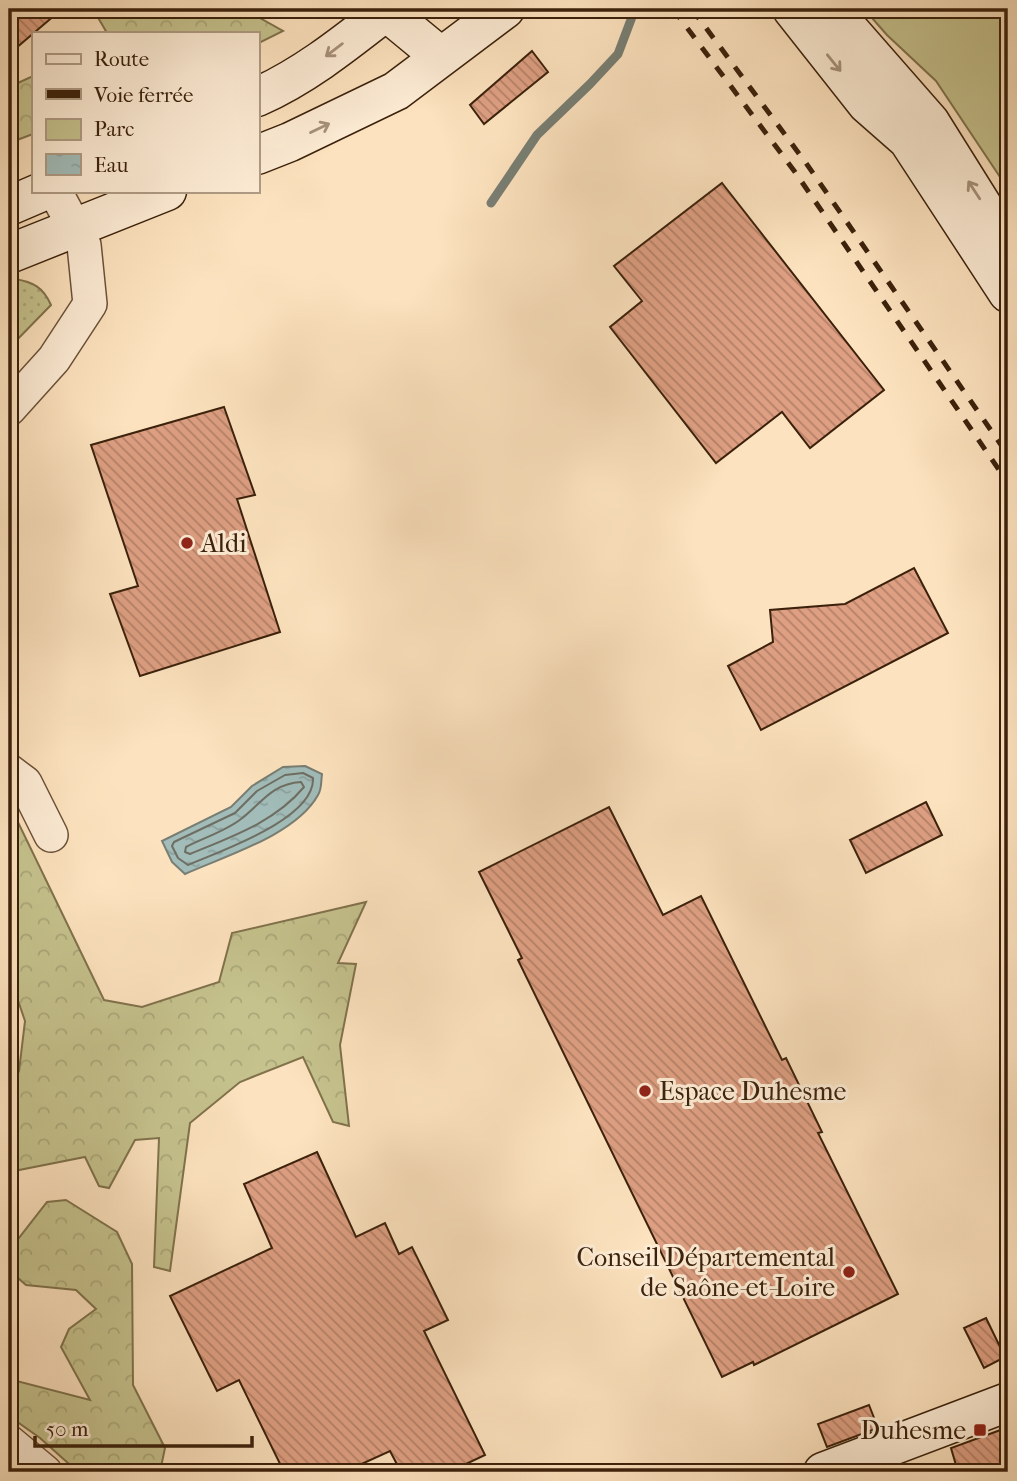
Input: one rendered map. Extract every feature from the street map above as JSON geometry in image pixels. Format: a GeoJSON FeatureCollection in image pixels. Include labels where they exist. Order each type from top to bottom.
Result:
{"type":"FeatureCollection","features":[{"type":"Feature","properties":{"kind":"main road"},"geometry":{"type":"LineString","coordinates":[[792,9],[867,104],[897,157],[1008,323]]}},
{"type":"Feature","properties":{"kind":"main road"},"geometry":{"type":"LineString","coordinates":[[831,9],[930,122],[1008,248]]}},
{"type":"Feature","properties":{"kind":"main road"},"geometry":{"type":"LineString","coordinates":[[259,96],[279,88],[316,64],[385,10],[440,56]]}},
{"type":"Feature","properties":{"kind":"main road"},"geometry":{"type":"LineString","coordinates":[[259,154],[396,91],[493,12]]}},
{"type":"Feature","properties":{"kind":"main road"},"geometry":{"type":"LineString","coordinates":[[867,104],[908,140],[1008,293]]}},
{"type":"Feature","properties":{"kind":"main road"},"geometry":{"type":"LineString","coordinates":[[9,206],[42,192]]}},
{"type":"Feature","properties":{"kind":"main road"},"geometry":{"type":"LineString","coordinates":[[9,254],[165,192]]}},
{"type":"Feature","properties":{"kind":"main road"},"geometry":{"type":"LineString","coordinates":[[823,1472],[1008,1402]]}},
{"type":"Feature","properties":{"kind":"street"},"geometry":{"type":"LineString","coordinates":[[9,409],[54,359],[90,304],[84,245],[56,192]]}},
{"type":"Feature","properties":{"kind":"street"},"geometry":{"type":"LineString","coordinates":[[9,771],[25,783],[51,835]]}},
{"type":"Feature","properties":{"kind":"street"},"geometry":{"type":"LineString","coordinates":[[9,1442],[44,1472]]}},
{"type":"Feature","properties":{"kind":"green space"},"geometry":{"type":"Polygon","coordinates":[[[93,9],[177,9],[182,13],[258,17],[283,31],[259,43],[259,32],[106,32],[93,9]]]}},
{"type":"Feature","properties":{"kind":"green space"},"geometry":{"type":"Polygon","coordinates":[[[864,9],[1008,9],[1008,189],[936,81],[887,35],[864,9]]]}},
{"type":"Feature","properties":{"kind":"green space"},"geometry":{"type":"Polygon","coordinates":[[[32,76],[32,134],[9,143],[9,87],[32,76]]]}},
{"type":"Feature","properties":{"kind":"green space"},"geometry":{"type":"Polygon","coordinates":[[[15,279],[37,286],[51,305],[9,348],[9,281],[15,279]]]}},
{"type":"Feature","properties":{"kind":"green space"},"geometry":{"type":"Polygon","coordinates":[[[9,809],[16,818],[104,1000],[142,1007],[219,982],[232,933],[366,902],[338,963],[356,964],[340,1045],[349,1126],[333,1122],[303,1057],[240,1082],[190,1123],[170,1271],[154,1267],[159,1138],[135,1140],[109,1188],[99,1186],[85,1157],[9,1172],[9,1094],[19,1071],[25,1021],[9,974],[9,809]]]}},
{"type":"Feature","properties":{"kind":"green space"},"geometry":{"type":"Polygon","coordinates":[[[66,1200],[117,1232],[132,1264],[133,1385],[165,1448],[160,1472],[78,1472],[40,1438],[9,1416],[9,1379],[90,1400],[61,1347],[69,1329],[96,1309],[76,1290],[26,1285],[9,1270],[12,1247],[47,1202],[66,1200]]]}},
{"type":"Feature","properties":{"kind":"water"},"geometry":{"type":"Polygon","coordinates":[[[305,766],[322,774],[321,787],[308,809],[294,822],[258,843],[185,874],[172,862],[162,841],[231,807],[252,786],[283,767],[305,766]]]}},
{"type":"Feature","properties":{"kind":"building"},"geometry":{"type":"Polygon","coordinates":[[[9,9],[62,9],[32,32],[9,54],[9,9]]]}},
{"type":"Feature","properties":{"kind":"building"},"geometry":{"type":"Polygon","coordinates":[[[532,51],[548,72],[484,124],[470,105],[532,51]]]}},
{"type":"Feature","properties":{"kind":"building"},"geometry":{"type":"Polygon","coordinates":[[[722,183],[884,390],[810,448],[782,412],[716,463],[610,327],[642,301],[614,266],[722,183]]]}},
{"type":"Feature","properties":{"kind":"building","name":"Aldi"},"geometry":{"type":"Polygon","coordinates":[[[224,407],[255,495],[237,499],[280,632],[140,676],[110,594],[138,586],[91,445],[224,407]]]}},
{"type":"Feature","properties":{"kind":"building"},"geometry":{"type":"Polygon","coordinates":[[[914,568],[948,633],[761,730],[728,666],[773,642],[770,610],[845,604],[914,568]]]}},
{"type":"Feature","properties":{"kind":"building"},"geometry":{"type":"Polygon","coordinates":[[[926,802],[942,835],[866,873],[850,840],[926,802]]]}},
{"type":"Feature","properties":{"kind":"building","name":"Espace Duhesme"},"geometry":{"type":"Polygon","coordinates":[[[609,807],[663,915],[701,896],[782,1060],[786,1058],[822,1132],[818,1133],[898,1294],[754,1365],[753,1362],[722,1377],[518,960],[522,958],[479,872],[609,807]]]}},
{"type":"Feature","properties":{"kind":"building"},"geometry":{"type":"Polygon","coordinates":[[[317,1152],[356,1237],[385,1223],[399,1254],[412,1247],[448,1320],[424,1331],[485,1455],[449,1472],[401,1472],[390,1451],[344,1472],[284,1472],[239,1380],[217,1391],[170,1296],[272,1248],[244,1184],[317,1152]]]}},
{"type":"Feature","properties":{"kind":"building"},"geometry":{"type":"Polygon","coordinates":[[[986,1318],[1005,1357],[984,1368],[964,1328],[986,1318]]]}},
{"type":"Feature","properties":{"kind":"building"},"geometry":{"type":"Polygon","coordinates":[[[869,1405],[878,1428],[827,1447],[818,1424],[869,1405]]]}},
{"type":"Feature","properties":{"kind":"building"},"geometry":{"type":"Polygon","coordinates":[[[1006,1428],[1008,1472],[958,1472],[951,1448],[1006,1428]]]}},
{"type":"Feature","properties":{"kind":"waterway"},"geometry":{"type":"LineString","coordinates":[[491,203],[537,135],[618,54],[635,9]]}},
{"type":"Feature","properties":{"kind":"railway"},"geometry":{"type":"LineString","coordinates":[[673,9],[795,172],[1008,483]]}},
{"type":"Feature","properties":{"kind":"railway"},"geometry":{"type":"LineString","coordinates":[[692,9],[806,163],[1008,455]]}},
{"type":"Feature","properties":{"kind":"place","name":"Aldi"},"geometry":{"type":"Point","coordinates":[187,543]}},
{"type":"Feature","properties":{"kind":"place","name":"Espace Duhesme"},"geometry":{"type":"Point","coordinates":[645,1091]}},
{"type":"Feature","properties":{"kind":"place","name":"Conseil Départemental de Saône-et-Loire"},"geometry":{"type":"Point","coordinates":[849,1272]}},
{"type":"Feature","properties":{"kind":"place","name":"Duhesme"},"geometry":{"type":"Point","coordinates":[980,1430]}}]}
